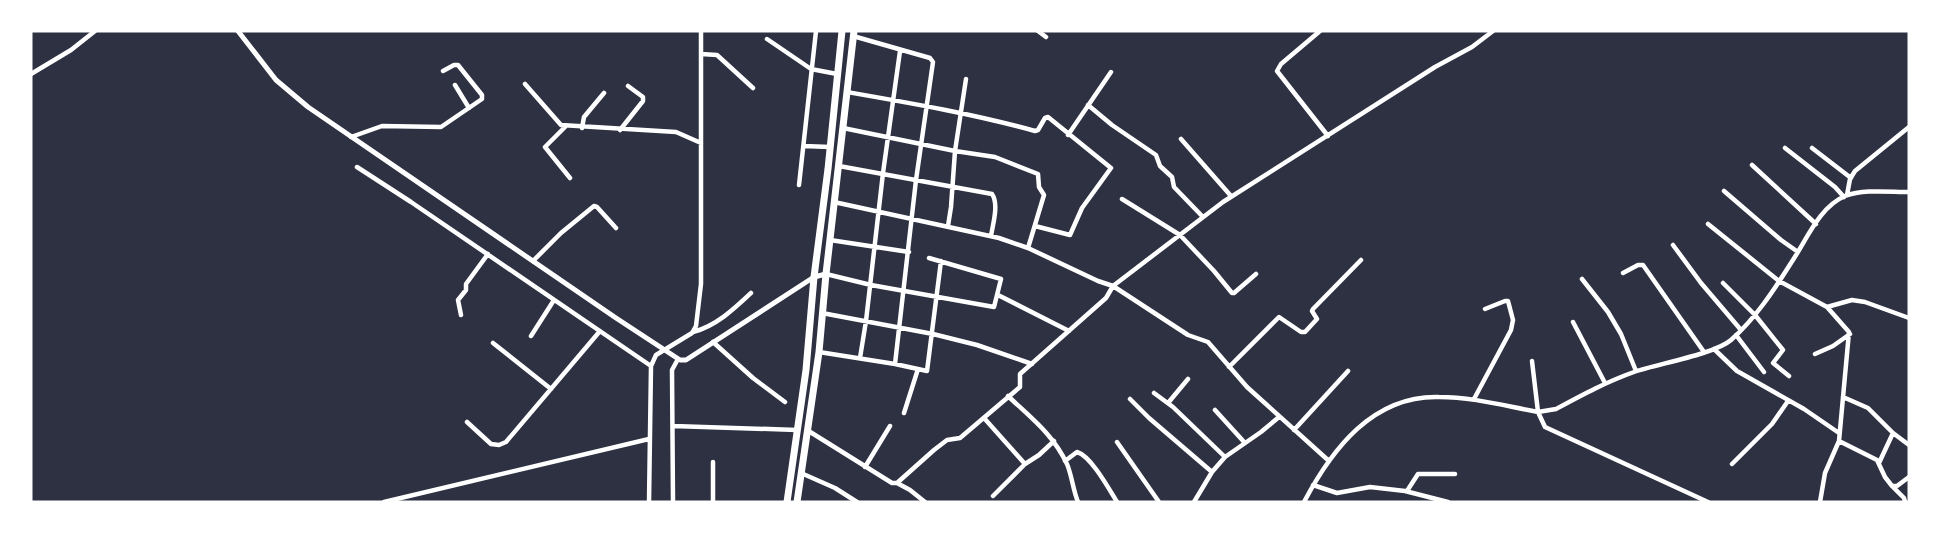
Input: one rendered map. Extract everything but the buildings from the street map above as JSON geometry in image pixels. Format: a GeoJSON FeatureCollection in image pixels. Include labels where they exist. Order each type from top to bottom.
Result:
{"type":"FeatureCollection","features":[{"type":"Feature","properties":{"kind":"main road"},"geometry":{"type":"LineString","coordinates":[[787,502],[806,370],[814,277],[842,31]]}},
{"type":"Feature","properties":{"kind":"main road"},"geometry":{"type":"LineString","coordinates":[[797,502],[819,352],[826,274],[854,34]]}},
{"type":"Feature","properties":{"kind":"street"},"geometry":{"type":"LineString","coordinates":[[31,74],[71,50],[94,31]]}},
{"type":"Feature","properties":{"kind":"street"},"geometry":{"type":"LineString","coordinates":[[238,31],[276,80],[308,107],[677,358],[686,360],[814,277],[826,274],[870,285],[993,308],[1001,279],[929,258]]}},
{"type":"Feature","properties":{"kind":"street"},"geometry":{"type":"LineString","coordinates":[[693,332],[696,326],[701,284],[701,31]]}},
{"type":"Feature","properties":{"kind":"street"},"geometry":{"type":"LineString","coordinates":[[799,185],[805,146],[816,31]]}},
{"type":"Feature","properties":{"kind":"street"},"geometry":{"type":"LineString","coordinates":[[1038,31],[1046,37]]}},
{"type":"Feature","properties":{"kind":"street"},"geometry":{"type":"LineString","coordinates":[[1320,31],[1281,64],[1277,72],[1328,136]]}},
{"type":"Feature","properties":{"kind":"street"},"geometry":{"type":"LineString","coordinates":[[897,483],[947,440],[960,438],[1020,387],[1020,375],[1106,298],[1113,286],[1203,217],[1231,196],[1436,67],[1472,47],[1493,31]]}},
{"type":"Feature","properties":{"kind":"street"},"geometry":{"type":"LineString","coordinates":[[854,34],[900,51],[930,58],[933,61],[916,180],[895,364]]}},
{"type":"Feature","properties":{"kind":"street"},"geometry":{"type":"LineString","coordinates":[[767,39],[811,69],[837,74]]}},
{"type":"Feature","properties":{"kind":"street"},"geometry":{"type":"LineString","coordinates":[[860,358],[889,137],[892,100],[900,51]]}},
{"type":"Feature","properties":{"kind":"street"},"geometry":{"type":"LineString","coordinates":[[701,54],[717,55],[753,88]]}},
{"type":"Feature","properties":{"kind":"street"},"geometry":{"type":"LineString","coordinates":[[351,137],[382,126],[441,127],[481,100],[482,95],[458,65],[443,71]]}},
{"type":"Feature","properties":{"kind":"street"},"geometry":{"type":"LineString","coordinates":[[1068,135],[1110,72]]}},
{"type":"Feature","properties":{"kind":"street"},"geometry":{"type":"LineString","coordinates":[[948,226],[955,151],[966,79]]}},
{"type":"Feature","properties":{"kind":"street"},"geometry":{"type":"LineString","coordinates":[[525,84],[559,124],[565,127],[676,132],[701,143]]}},
{"type":"Feature","properties":{"kind":"street"},"geometry":{"type":"LineString","coordinates":[[456,85],[469,108]]}},
{"type":"Feature","properties":{"kind":"street"},"geometry":{"type":"LineString","coordinates":[[620,130],[643,101],[642,97],[628,86]]}},
{"type":"Feature","properties":{"kind":"street"},"geometry":{"type":"LineString","coordinates":[[847,92],[927,106],[1035,131],[1038,130],[1045,118],[1048,118],[1110,167],[1111,170],[1082,208],[1070,235],[1035,226]]}},
{"type":"Feature","properties":{"kind":"street"},"geometry":{"type":"LineString","coordinates":[[582,128],[584,117],[604,93]]}},
{"type":"Feature","properties":{"kind":"street"},"geometry":{"type":"LineString","coordinates":[[1088,105],[1112,125],[1156,155],[1160,166],[1172,177],[1174,187],[1203,217]]}},
{"type":"Feature","properties":{"kind":"street"},"geometry":{"type":"LineString","coordinates":[[565,127],[545,147],[570,178]]}},
{"type":"Feature","properties":{"kind":"street"},"geometry":{"type":"LineString","coordinates":[[843,128],[1002,159],[1038,174],[1039,187],[1044,195],[1028,248]]}},
{"type":"Feature","properties":{"kind":"street"},"geometry":{"type":"LineString","coordinates":[[1846,196],[1850,178],[1855,171],[1909,128]]}},
{"type":"Feature","properties":{"kind":"street"},"geometry":{"type":"LineString","coordinates":[[1181,139],[1231,196]]}},
{"type":"Feature","properties":{"kind":"street"},"geometry":{"type":"LineString","coordinates":[[805,146],[830,147]]}},
{"type":"Feature","properties":{"kind":"street"},"geometry":{"type":"LineString","coordinates":[[1785,148],[1846,196]]}},
{"type":"Feature","properties":{"kind":"street"},"geometry":{"type":"LineString","coordinates":[[1812,148],[1850,178]]}},
{"type":"Feature","properties":{"kind":"street"},"geometry":{"type":"LineString","coordinates":[[1752,165],[1816,224]]}},
{"type":"Feature","properties":{"kind":"street"},"geometry":{"type":"LineString","coordinates":[[839,166],[994,196],[995,213],[991,236]]}},
{"type":"Feature","properties":{"kind":"street"},"geometry":{"type":"LineString","coordinates":[[357,167],[651,364]]}},
{"type":"Feature","properties":{"kind":"street"},"geometry":{"type":"LineString","coordinates":[[1724,190],[1781,240],[1798,252]]}},
{"type":"Feature","properties":{"kind":"street"},"geometry":{"type":"LineString","coordinates":[[1304,502],[1337,449],[1364,422],[1384,410],[1410,400],[1431,397],[1474,399],[1538,412],[1556,409],[1605,383],[1636,371],[1714,349],[1729,342],[1755,315],[1816,224],[1833,203],[1846,196],[1861,193],[1909,192]]}},
{"type":"Feature","properties":{"kind":"street"},"geometry":{"type":"LineString","coordinates":[[1122,199],[1180,236],[1214,271],[1232,293],[1256,274]]}},
{"type":"Feature","properties":{"kind":"street"},"geometry":{"type":"LineString","coordinates":[[834,202],[991,236],[1028,248],[1098,281],[1113,286],[1188,335],[1208,342],[1247,387],[1329,460]]}},
{"type":"Feature","properties":{"kind":"street"},"geometry":{"type":"LineString","coordinates":[[533,261],[561,233],[594,206],[616,228]]}},
{"type":"Feature","properties":{"kind":"street"},"geometry":{"type":"LineString","coordinates":[[1708,224],[1779,281],[1827,307],[1850,334],[1839,441],[1825,473],[1820,502]]}},
{"type":"Feature","properties":{"kind":"street"},"geometry":{"type":"LineString","coordinates":[[830,240],[908,252]]}},
{"type":"Feature","properties":{"kind":"street"},"geometry":{"type":"LineString","coordinates":[[1673,245],[1700,283],[1742,330]]}},
{"type":"Feature","properties":{"kind":"street"},"geometry":{"type":"LineString","coordinates":[[461,315],[459,299],[466,290],[466,284],[488,254]]}},
{"type":"Feature","properties":{"kind":"street"},"geometry":{"type":"LineString","coordinates":[[1229,367],[1279,317],[1301,332],[1305,332],[1316,319],[1312,312],[1313,309],[1361,260]]}},
{"type":"Feature","properties":{"kind":"street"},"geometry":{"type":"LineString","coordinates":[[819,352],[926,371],[928,369],[933,334],[941,261]]}},
{"type":"Feature","properties":{"kind":"street"},"geometry":{"type":"LineString","coordinates":[[1623,273],[1638,265],[1643,265],[1704,352]]}},
{"type":"Feature","properties":{"kind":"street"},"geometry":{"type":"LineString","coordinates":[[1582,279],[1621,334],[1636,371]]}},
{"type":"Feature","properties":{"kind":"street"},"geometry":{"type":"LineString","coordinates":[[1723,283],[1755,315],[1783,351],[1773,363],[1789,376]]}},
{"type":"Feature","properties":{"kind":"street"},"geometry":{"type":"LineString","coordinates":[[649,502],[651,364],[656,355],[663,350],[693,332],[706,328],[724,316],[751,293]]}},
{"type":"Feature","properties":{"kind":"street"},"geometry":{"type":"LineString","coordinates":[[998,295],[1069,331]]}},
{"type":"Feature","properties":{"kind":"street"},"geometry":{"type":"LineString","coordinates":[[531,336],[554,300]]}},
{"type":"Feature","properties":{"kind":"street"},"geometry":{"type":"LineString","coordinates":[[1474,399],[1504,345],[1512,324],[1508,301],[1505,300],[1485,309]]}},
{"type":"Feature","properties":{"kind":"street"},"geometry":{"type":"LineString","coordinates":[[1827,307],[1852,300],[1865,302],[1909,318]]}},
{"type":"Feature","properties":{"kind":"street"},"geometry":{"type":"LineString","coordinates":[[822,313],[933,334],[977,345],[1032,364]]}},
{"type":"Feature","properties":{"kind":"street"},"geometry":{"type":"LineString","coordinates":[[1574,322],[1605,383]]}},
{"type":"Feature","properties":{"kind":"street"},"geometry":{"type":"LineString","coordinates":[[467,422],[491,444],[499,445],[506,442],[600,331]]}},
{"type":"Feature","properties":{"kind":"street"},"geometry":{"type":"LineString","coordinates":[[1815,354],[1833,346],[1850,334]]}},
{"type":"Feature","properties":{"kind":"street"},"geometry":{"type":"LineString","coordinates":[[1736,335],[1764,372]]}},
{"type":"Feature","properties":{"kind":"street"},"geometry":{"type":"LineString","coordinates":[[713,342],[759,383],[785,402]]}},
{"type":"Feature","properties":{"kind":"street"},"geometry":{"type":"LineString","coordinates":[[493,343],[551,389]]}},
{"type":"Feature","properties":{"kind":"street"},"geometry":{"type":"LineString","coordinates":[[1714,349],[1737,371],[1839,433]]}},
{"type":"Feature","properties":{"kind":"street"},"geometry":{"type":"LineString","coordinates":[[673,502],[672,370],[677,358]]}},
{"type":"Feature","properties":{"kind":"street"},"geometry":{"type":"LineString","coordinates":[[1532,361],[1538,412],[1542,423],[1547,428],[1708,502]]}},
{"type":"Feature","properties":{"kind":"street"},"geometry":{"type":"LineString","coordinates":[[904,413],[918,369]]}},
{"type":"Feature","properties":{"kind":"street"},"geometry":{"type":"LineString","coordinates":[[1294,430],[1348,371]]}},
{"type":"Feature","properties":{"kind":"street"},"geometry":{"type":"LineString","coordinates":[[1168,403],[1188,378]]}},
{"type":"Feature","properties":{"kind":"street"},"geometry":{"type":"LineString","coordinates":[[1154,392],[1225,457]]}},
{"type":"Feature","properties":{"kind":"street"},"geometry":{"type":"LineString","coordinates":[[1008,396],[1048,433],[1054,441],[1065,461],[1078,502]]}},
{"type":"Feature","properties":{"kind":"street"},"geometry":{"type":"LineString","coordinates":[[1843,397],[1868,408],[1893,433],[1909,445]]}},
{"type":"Feature","properties":{"kind":"street"},"geometry":{"type":"LineString","coordinates":[[1130,399],[1149,418],[1212,472]]}},
{"type":"Feature","properties":{"kind":"street"},"geometry":{"type":"LineString","coordinates":[[1732,464],[1756,443],[1788,401]]}},
{"type":"Feature","properties":{"kind":"street"},"geometry":{"type":"LineString","coordinates":[[1215,410],[1245,443]]}},
{"type":"Feature","properties":{"kind":"street"},"geometry":{"type":"LineString","coordinates":[[1194,502],[1212,472],[1225,457],[1280,417]]}},
{"type":"Feature","properties":{"kind":"street"},"geometry":{"type":"LineString","coordinates":[[984,418],[1025,464]]}},
{"type":"Feature","properties":{"kind":"street"},"geometry":{"type":"LineString","coordinates":[[673,426],[797,430]]}},
{"type":"Feature","properties":{"kind":"street"},"geometry":{"type":"LineString","coordinates":[[865,466],[890,426]]}},
{"type":"Feature","properties":{"kind":"street"},"geometry":{"type":"LineString","coordinates":[[807,430],[892,483],[897,483],[910,490],[925,502]]}},
{"type":"Feature","properties":{"kind":"street"},"geometry":{"type":"LineString","coordinates":[[1879,463],[1893,433]]}},
{"type":"Feature","properties":{"kind":"street"},"geometry":{"type":"LineString","coordinates":[[384,502],[649,439]]}},
{"type":"Feature","properties":{"kind":"street"},"geometry":{"type":"LineString","coordinates":[[993,496],[1025,464],[1039,455],[1054,441]]}},
{"type":"Feature","properties":{"kind":"street"},"geometry":{"type":"LineString","coordinates":[[1839,441],[1877,460],[1885,477],[1904,498],[1905,502]]}},
{"type":"Feature","properties":{"kind":"street"},"geometry":{"type":"LineString","coordinates":[[1116,442],[1159,502]]}},
{"type":"Feature","properties":{"kind":"street"},"geometry":{"type":"LineString","coordinates":[[1065,461],[1077,452],[1082,454],[1097,471],[1117,502]]}},
{"type":"Feature","properties":{"kind":"street"},"geometry":{"type":"LineString","coordinates":[[713,462],[714,502]]}},
{"type":"Feature","properties":{"kind":"street"},"geometry":{"type":"LineString","coordinates":[[801,473],[835,488],[858,502]]}},
{"type":"Feature","properties":{"kind":"street"},"geometry":{"type":"LineString","coordinates":[[1407,491],[1418,474],[1455,474]]}},
{"type":"Feature","properties":{"kind":"street"},"geometry":{"type":"LineString","coordinates":[[1892,486],[1897,486],[1909,477]]}},
{"type":"Feature","properties":{"kind":"street"},"geometry":{"type":"LineString","coordinates":[[1313,485],[1337,493],[1370,487],[1407,491],[1448,502]]}}]}
